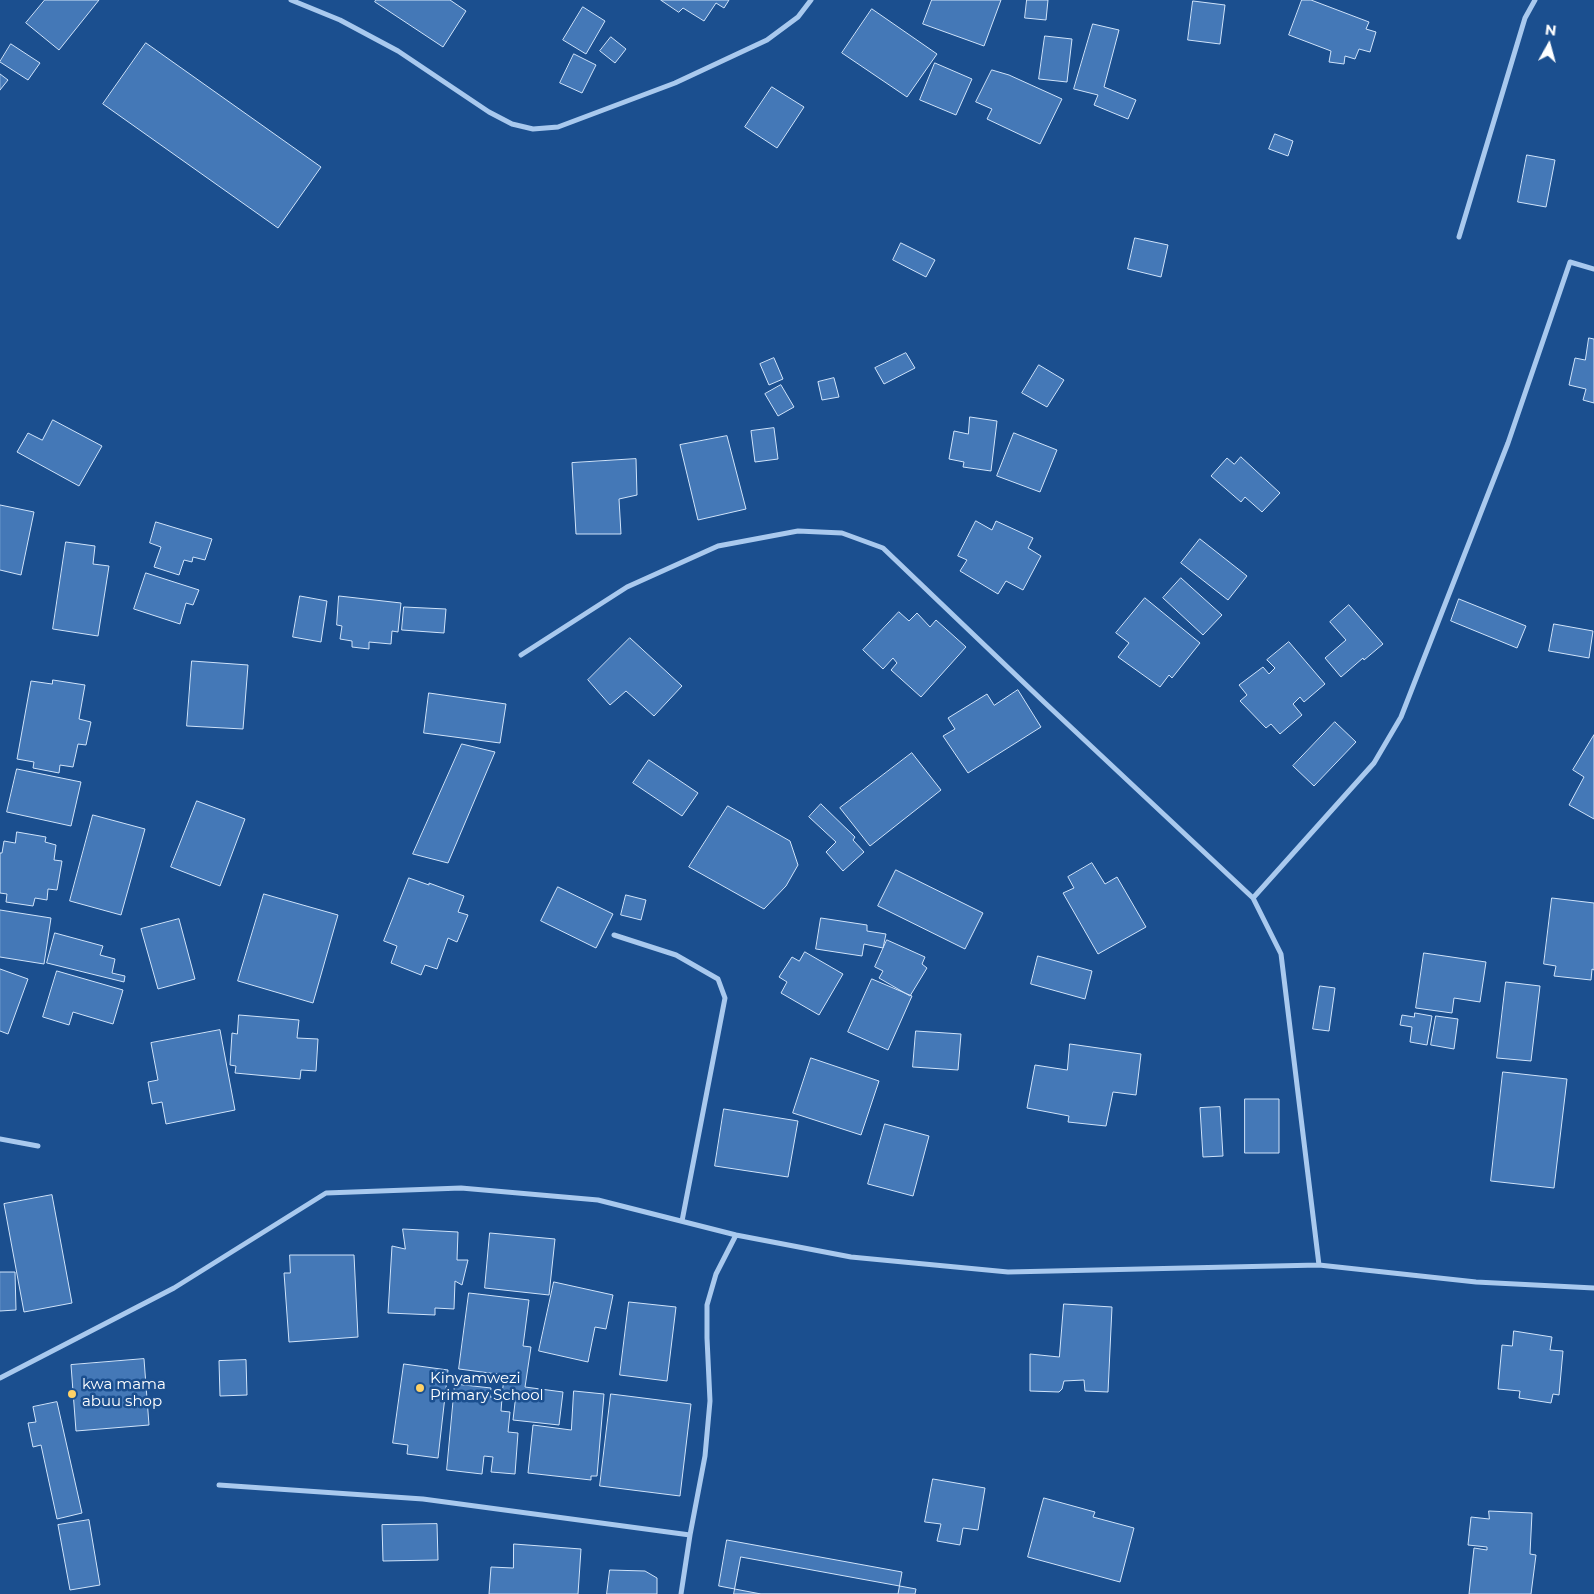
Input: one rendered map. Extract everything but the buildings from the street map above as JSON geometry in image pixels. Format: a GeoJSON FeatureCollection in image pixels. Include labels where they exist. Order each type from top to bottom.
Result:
{"type":"FeatureCollection","features":[{"type":"Feature","properties":{"kind":"street"},"geometry":{"type":"LineString","coordinates":[[291,0],[340,20],[398,51],[489,112],[512,124],[533,129],[558,127],[675,83],[767,40],[798,18],[811,0]]}},
{"type":"Feature","properties":{"kind":"street"},"geometry":{"type":"LineString","coordinates":[[1459,236],[1525,18],[1535,0]]}},
{"type":"Feature","properties":{"kind":"street"},"geometry":{"type":"LineString","coordinates":[[1253,898],[1374,763],[1401,717],[1508,443],[1570,262],[1594,269]]}},
{"type":"Feature","properties":{"kind":"street"},"geometry":{"type":"LineString","coordinates":[[521,655],[627,587],[718,546],[798,531],[842,533],[883,548],[1253,898],[1281,954],[1319,1265]]}},
{"type":"Feature","properties":{"kind":"street"},"geometry":{"type":"LineString","coordinates":[[614,936],[676,955],[718,979],[725,998],[682,1221]]}},
{"type":"Feature","properties":{"kind":"street"},"geometry":{"type":"LineString","coordinates":[[0,1139],[38,1146]]}},
{"type":"Feature","properties":{"kind":"street"},"geometry":{"type":"LineString","coordinates":[[0,1378],[174,1288],[326,1193],[471,1189],[598,1200],[736,1235],[851,1257],[1008,1272],[1319,1265],[1476,1282],[1594,1288]]}},
{"type":"Feature","properties":{"kind":"street"},"geometry":{"type":"LineString","coordinates":[[681,1594],[705,1456],[710,1401],[707,1305],[716,1274],[736,1235]]}},
{"type":"Feature","properties":{"kind":"street"},"geometry":{"type":"LineString","coordinates":[[219,1485],[423,1499],[690,1535]]}},
{"type":"Feature","properties":{"kind":"place","name":"Kinyamwezi Primary School"},"geometry":{"type":"Point","coordinates":[420,1388]}},
{"type":"Feature","properties":{"kind":"place","name":"kwa mama abuu shop"},"geometry":{"type":"Point","coordinates":[72,1394]}}]}
